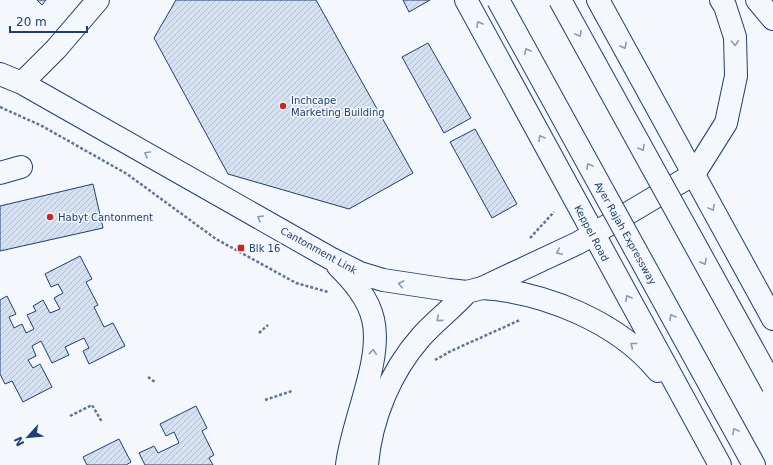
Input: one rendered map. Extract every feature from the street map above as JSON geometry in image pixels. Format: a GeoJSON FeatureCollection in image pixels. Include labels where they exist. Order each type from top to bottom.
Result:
{"type":"FeatureCollection","features":[{"type":"Feature","properties":{"kind":"main road"},"geometry":{"type":"LineString","coordinates":[[22,83],[56,49],[98,0]]}},
{"type":"Feature","properties":{"kind":"main road","name":"Keppel Road"},"geometry":{"type":"LineString","coordinates":[[466,0],[686,406],[720,465]]}},
{"type":"Feature","properties":{"kind":"main road","name":"Ayer Rajah Expressway"},"geometry":{"type":"LineString","coordinates":[[498,0],[754,465]]}},
{"type":"Feature","properties":{"kind":"main road"},"geometry":{"type":"LineString","coordinates":[[560,0],[773,386]]}},
{"type":"Feature","properties":{"kind":"main road"},"geometry":{"type":"LineString","coordinates":[[598,0],[773,319]]}},
{"type":"Feature","properties":{"kind":"main road"},"geometry":{"type":"LineString","coordinates":[[366,465],[370,435],[381,404],[396,373],[420,338],[475,290],[593,234],[694,174],[726,124],[736,76],[735,37],[725,6],[721,0]]}},
{"type":"Feature","properties":{"kind":"main road"},"geometry":{"type":"LineString","coordinates":[[757,0],[773,19]]}},
{"type":"Feature","properties":{"kind":"main road","name":"Cantonment Link"},"geometry":{"type":"LineString","coordinates":[[0,74],[22,83],[330,258],[360,273],[383,280],[431,288],[508,290],[552,301],[620,334],[644,353],[686,406]]}},
{"type":"Feature","properties":{"kind":"main road"},"geometry":{"type":"LineString","coordinates":[[0,173],[21,167]]}},
{"type":"Feature","properties":{"kind":"main road"},"geometry":{"type":"LineString","coordinates":[[330,258],[347,275],[365,299],[373,317],[375,332],[371,369],[353,428],[347,465]]}},
{"type":"Feature","properties":{"kind":"path"},"geometry":{"type":"LineString","coordinates":[[0,107],[42,126],[127,174],[216,239],[296,283],[330,292]]}},
{"type":"Feature","properties":{"kind":"path"},"geometry":{"type":"LineString","coordinates":[[432,362],[451,351],[487,336],[519,320],[525,320]]}},
{"type":"Feature","properties":{"kind":"path"},"geometry":{"type":"LineString","coordinates":[[259,333],[268,325]]}},
{"type":"Feature","properties":{"kind":"path"},"geometry":{"type":"LineString","coordinates":[[148,377],[155,382]]}},
{"type":"Feature","properties":{"kind":"path"},"geometry":{"type":"LineString","coordinates":[[265,400],[292,390]]}},
{"type":"Feature","properties":{"kind":"path"},"geometry":{"type":"LineString","coordinates":[[70,416],[92,405],[102,422]]}},
{"type":"Feature","properties":{"kind":"building"},"geometry":{"type":"Polygon","coordinates":[[[37,0],[46,0],[42,5],[37,0]]]}},
{"type":"Feature","properties":{"kind":"building","name":"Inchcape Marketing Building"},"geometry":{"type":"Polygon","coordinates":[[[176,0],[316,0],[413,173],[349,209],[228,174],[154,38],[176,0]]]}},
{"type":"Feature","properties":{"kind":"building"},"geometry":{"type":"Polygon","coordinates":[[[403,0],[430,0],[409,12],[403,0]]]}},
{"type":"Feature","properties":{"kind":"building"},"geometry":{"type":"Polygon","coordinates":[[[428,43],[471,118],[444,133],[402,57],[428,43]]]}},
{"type":"Feature","properties":{"kind":"building"},"geometry":{"type":"Polygon","coordinates":[[[475,129],[517,204],[492,218],[450,142],[475,129]]]}},
{"type":"Feature","properties":{"kind":"building","name":"Habyt Cantonment"},"geometry":{"type":"Polygon","coordinates":[[[93,184],[103,228],[0,251],[0,206],[93,184]]]}},
{"type":"Feature","properties":{"kind":"building"},"geometry":{"type":"Polygon","coordinates":[[[80,256],[92,279],[86,282],[98,305],[94,307],[104,327],[113,323],[125,346],[89,364],[83,351],[89,348],[84,338],[65,347],[69,355],[52,363],[41,341],[32,346],[36,356],[28,360],[33,368],[40,364],[52,387],[23,402],[12,381],[5,384],[0,374],[0,300],[7,296],[16,314],[9,317],[14,328],[22,324],[26,333],[34,329],[27,315],[36,311],[33,306],[43,300],[50,313],[60,309],[54,298],[63,293],[58,284],[51,287],[45,274],[80,256]]]}},
{"type":"Feature","properties":{"kind":"building"},"geometry":{"type":"Polygon","coordinates":[[[196,406],[207,428],[202,431],[214,455],[209,458],[213,465],[145,465],[139,453],[154,446],[158,453],[179,443],[174,432],[166,436],[160,424],[196,406]]]}},
{"type":"Feature","properties":{"kind":"building"},"geometry":{"type":"Polygon","coordinates":[[[119,439],[131,462],[126,465],[87,465],[83,457],[119,439]]]}},
{"type":"Feature","properties":{"kind":"place","name":"Inchcape Marketing Building"},"geometry":{"type":"Point","coordinates":[283,106]}},
{"type":"Feature","properties":{"kind":"place","name":"Habyt Cantonment"},"geometry":{"type":"Point","coordinates":[50,217]}},
{"type":"Feature","properties":{"kind":"place","name":"Blk 16"},"geometry":{"type":"Point","coordinates":[241,248]}}]}
